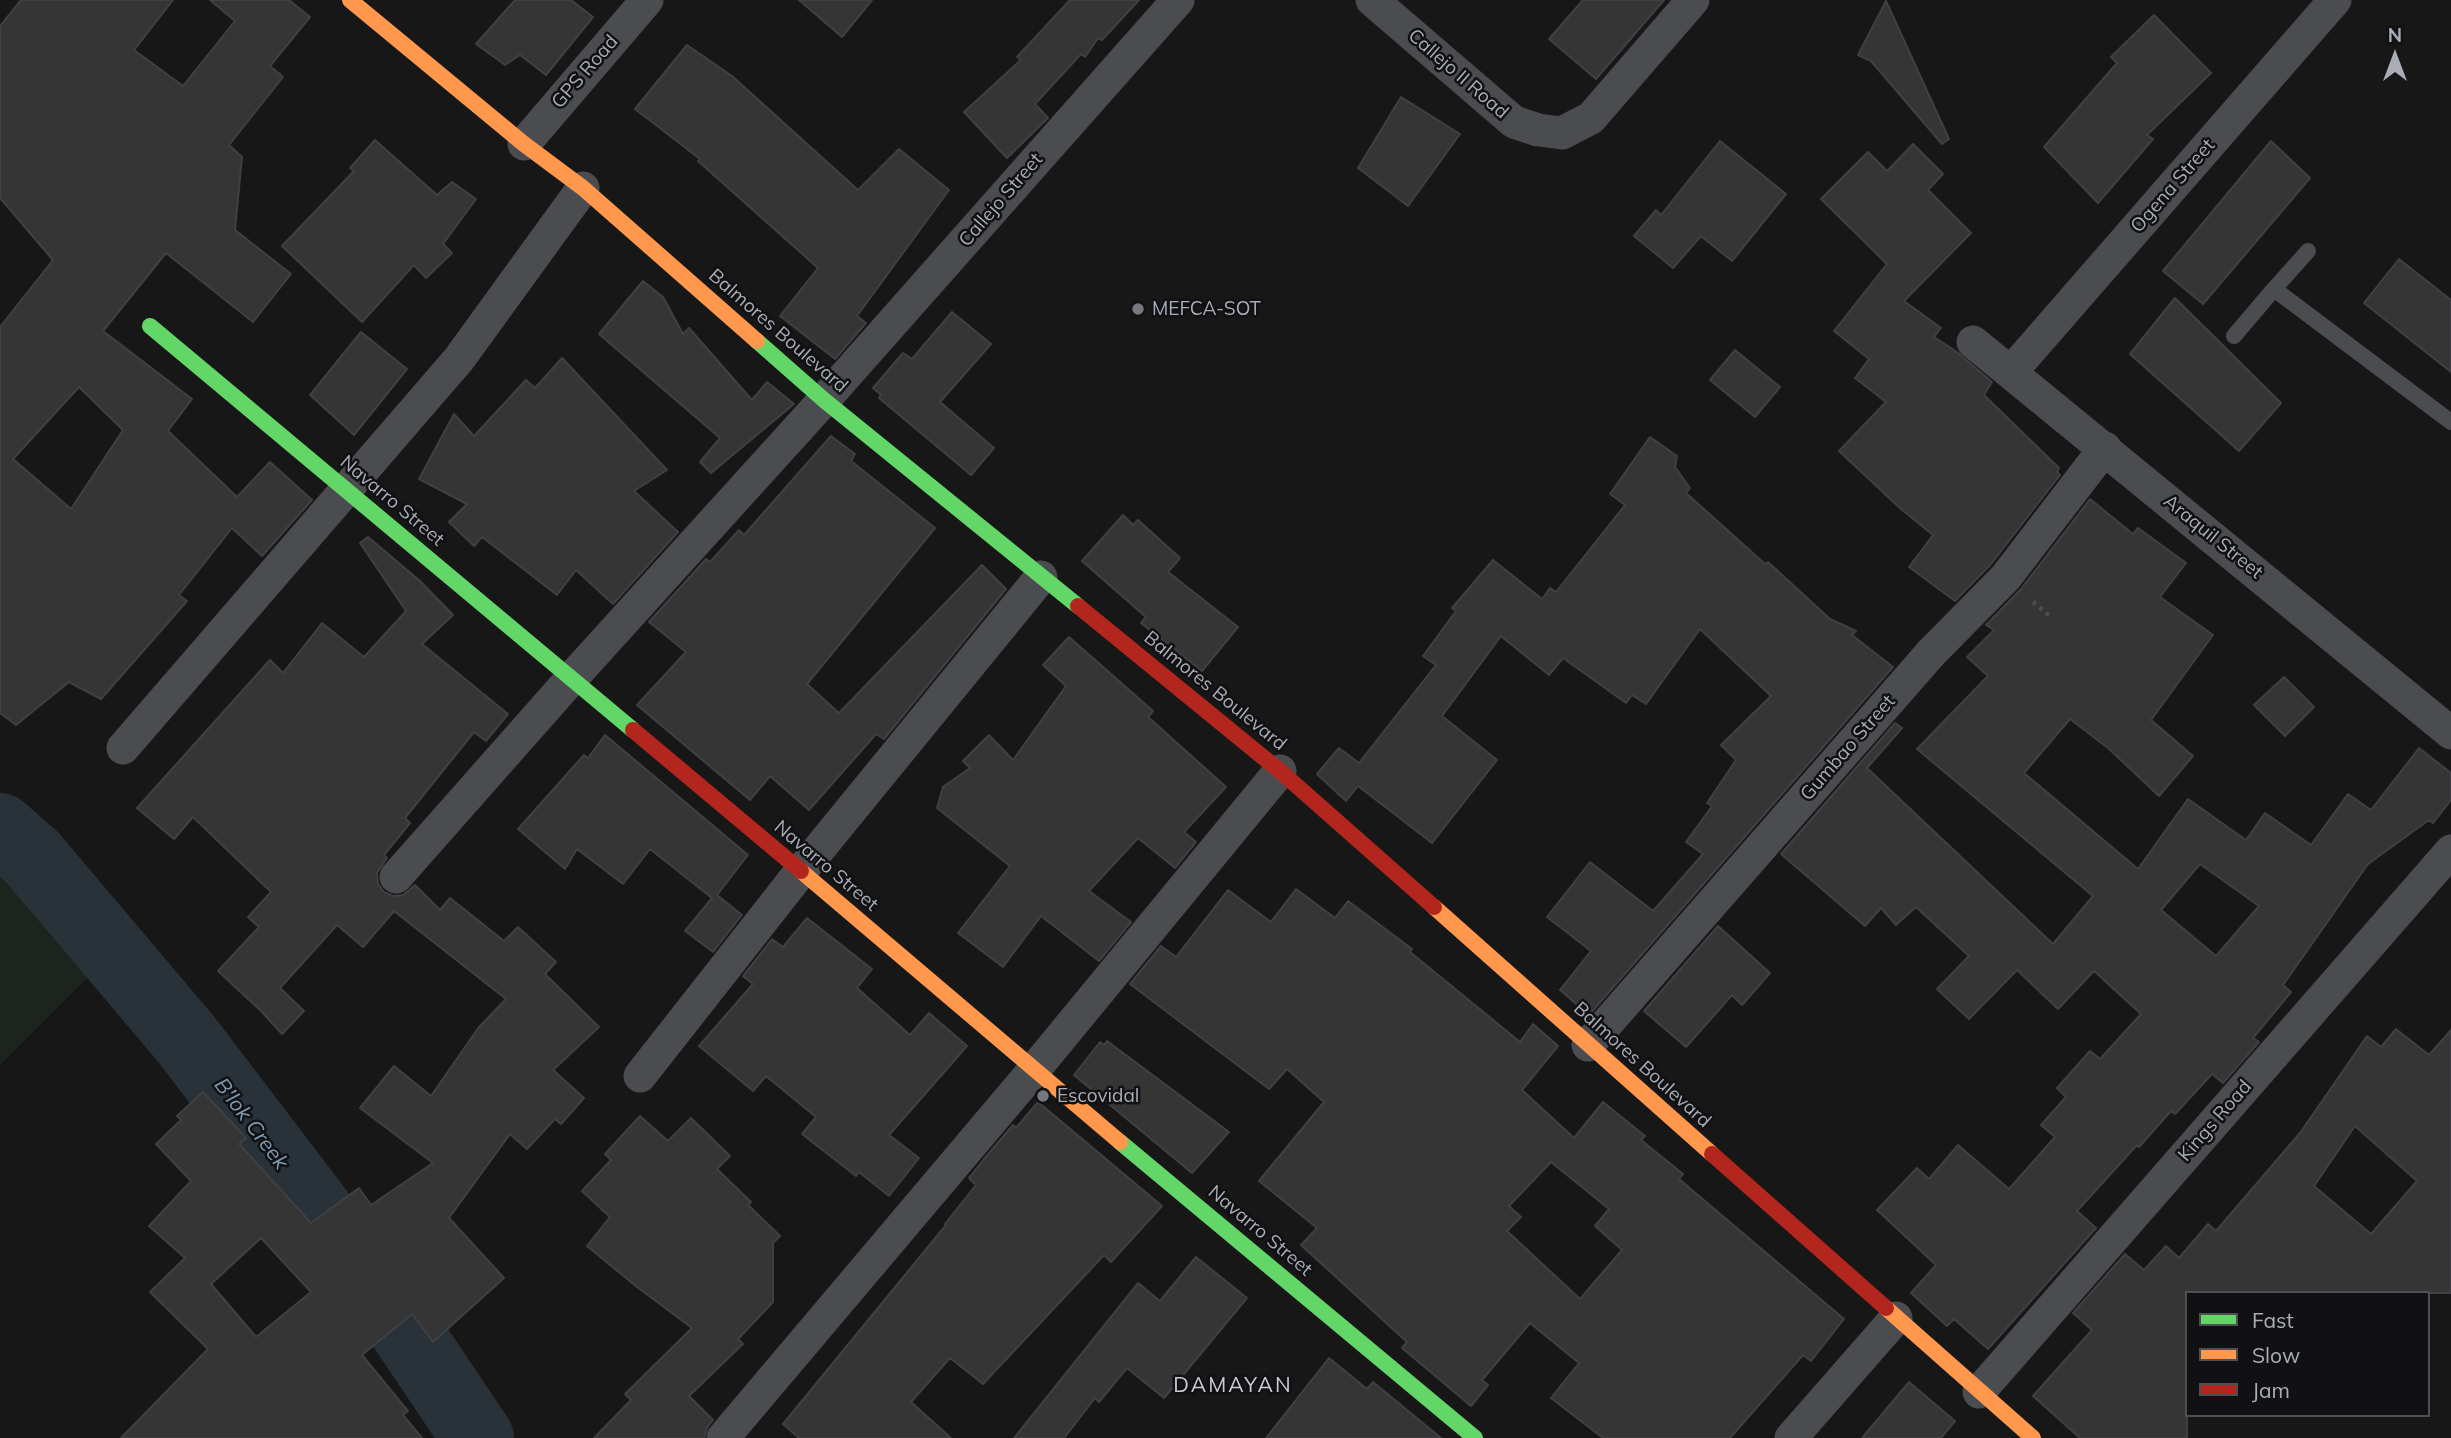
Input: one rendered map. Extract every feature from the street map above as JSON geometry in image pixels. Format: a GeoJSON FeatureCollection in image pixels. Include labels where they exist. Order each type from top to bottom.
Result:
{"type":"FeatureCollection","features":[{"type":"Feature","properties":{"kind":"main road","name":"Balmores Boulevard"},"geometry":{"type":"LineString","coordinates":[[351,0],[524,144],[583,188],[824,400],[1280,771],[2033,1438]]}},
{"type":"Feature","properties":{"kind":"main road","name":"Navarro Street"},"geometry":{"type":"LineString","coordinates":[[150,326],[1475,1438]]}},
{"type":"Feature","properties":{"kind":"street","name":"GPS Road"},"geometry":{"type":"LineString","coordinates":[[524,144],[647,0]]}},
{"type":"Feature","properties":{"kind":"street","name":"Callejo Street"},"geometry":{"type":"LineString","coordinates":[[396,877],[1178,0]]}},
{"type":"Feature","properties":{"kind":"street","name":"Callejo II Road"},"geometry":{"type":"LineString","coordinates":[[1372,0],[1514,122],[1538,130],[1562,132],[1591,118],[1693,0]]}},
{"type":"Feature","properties":{"kind":"street","name":"Ogena Street"},"geometry":{"type":"LineString","coordinates":[[2011,372],[2335,0]]}},
{"type":"Feature","properties":{"kind":"street"},"geometry":{"type":"LineString","coordinates":[[123,748],[459,359],[583,188]]}},
{"type":"Feature","properties":{"kind":"street","name":"Araquil Street"},"geometry":{"type":"LineString","coordinates":[[1973,342],[2451,733]]}},
{"type":"Feature","properties":{"kind":"street","name":"Gumbao Street"},"geometry":{"type":"LineString","coordinates":[[1588,1045],[1931,653],[2006,577],[2105,448]]}},
{"type":"Feature","properties":{"kind":"street"},"geometry":{"type":"LineString","coordinates":[[640,1076],[801,871],[1041,577]]}},
{"type":"Feature","properties":{"kind":"street"},"geometry":{"type":"LineString","coordinates":[[723,1438],[1034,1070],[1280,771]]}},
{"type":"Feature","properties":{"kind":"street","name":"Kings Road"},"geometry":{"type":"LineString","coordinates":[[1979,1392],[2451,851]]}},
{"type":"Feature","properties":{"kind":"street"},"geometry":{"type":"LineString","coordinates":[[1791,1438],[1896,1318]]}},
{"type":"Feature","properties":{"kind":"lane"},"geometry":{"type":"LineString","coordinates":[[2234,336],[2308,251]]}},
{"type":"Feature","properties":{"kind":"lane"},"geometry":{"type":"LineString","coordinates":[[2274,289],[2451,422]]}},
{"type":"Feature","properties":{"kind":"shaded area"},"geometry":{"type":"Polygon","coordinates":[[[0,846],[18,861],[92,973],[0,1065],[0,846]]]}},
{"type":"Feature","properties":{"kind":"building"},"geometry":{"type":"Polygon","coordinates":[[[21,0],[173,0],[134,50],[183,86],[235,21],[210,0],[289,0],[310,17],[270,66],[283,77],[229,145],[242,157],[235,230],[291,274],[253,322],[166,253],[103,331],[192,399],[168,431],[237,497],[270,462],[312,500],[262,556],[232,528],[179,595],[187,601],[101,699],[69,682],[16,725],[0,713],[0,327],[53,260],[0,198],[0,26],[21,0]],[[79,387],[13,459],[71,509],[123,430],[79,387]]]}},
{"type":"Feature","properties":{"kind":"building"},"geometry":{"type":"Polygon","coordinates":[[[515,0],[571,0],[593,17],[546,75],[520,55],[505,65],[476,44],[515,0]]]}},
{"type":"Feature","properties":{"kind":"building"},"geometry":{"type":"Polygon","coordinates":[[[799,0],[872,0],[842,37],[799,0]]]}},
{"type":"Feature","properties":{"kind":"building"},"geometry":{"type":"Polygon","coordinates":[[[1070,0],[1139,0],[1102,40],[1098,38],[1085,57],[1081,54],[1035,104],[1048,118],[1007,158],[964,112],[1021,60],[1017,57],[1070,0]]]}},
{"type":"Feature","properties":{"kind":"building"},"geometry":{"type":"Polygon","coordinates":[[[1583,0],[1664,0],[1596,79],[1549,39],[1583,0]]]}},
{"type":"Feature","properties":{"kind":"building"},"geometry":{"type":"Polygon","coordinates":[[[1886,1],[1949,139],[1942,144],[1871,61],[1858,55],[1886,1]]]}},
{"type":"Feature","properties":{"kind":"building"},"geometry":{"type":"Polygon","coordinates":[[[2154,15],[2211,73],[2147,135],[2153,139],[2098,203],[2044,147],[2117,63],[2111,57],[2154,15]]]}},
{"type":"Feature","properties":{"kind":"building"},"geometry":{"type":"Polygon","coordinates":[[[687,45],[732,76],[858,190],[899,149],[949,190],[857,316],[866,323],[835,359],[780,316],[818,268],[698,161],[700,159],[635,109],[687,45]]]}},
{"type":"Feature","properties":{"kind":"building"},"geometry":{"type":"Polygon","coordinates":[[[1401,97],[1460,134],[1408,206],[1358,168],[1401,97]]]}},
{"type":"Feature","properties":{"kind":"building"},"geometry":{"type":"Polygon","coordinates":[[[375,140],[437,195],[452,182],[476,199],[443,244],[452,253],[426,278],[414,265],[362,322],[282,246],[354,171],[350,168],[375,140]]]}},
{"type":"Feature","properties":{"kind":"building"},"geometry":{"type":"Polygon","coordinates":[[[1720,141],[1786,194],[1732,261],[1701,236],[1673,268],[1634,236],[1656,210],[1661,215],[1720,141]]]}},
{"type":"Feature","properties":{"kind":"building"},"geometry":{"type":"Polygon","coordinates":[[[2271,141],[2310,178],[2203,304],[2163,271],[2271,141]]]}},
{"type":"Feature","properties":{"kind":"building"},"geometry":{"type":"Polygon","coordinates":[[[1913,144],[1943,174],[1928,190],[1971,233],[1904,301],[1941,328],[1934,337],[1957,352],[1992,382],[1984,395],[2059,468],[2057,472],[2060,475],[1991,564],[1955,601],[1909,567],[1933,535],[1839,451],[1886,402],[1855,378],[1869,359],[1834,331],[1887,264],[1821,199],[1868,152],[1887,171],[1913,144]]]}},
{"type":"Feature","properties":{"kind":"building"},"geometry":{"type":"Polygon","coordinates":[[[2399,259],[2451,300],[2451,372],[2364,303],[2399,259]]]}},
{"type":"Feature","properties":{"kind":"building"},"geometry":{"type":"Polygon","coordinates":[[[643,281],[663,297],[683,334],[689,328],[752,400],[767,382],[794,404],[711,473],[700,462],[720,438],[599,334],[643,281]]]}},
{"type":"Feature","properties":{"kind":"building"},"geometry":{"type":"Polygon","coordinates":[[[2175,298],[2281,403],[2239,451],[2130,354],[2175,298]]]}},
{"type":"Feature","properties":{"kind":"building"},"geometry":{"type":"Polygon","coordinates":[[[952,312],[991,344],[940,402],[994,448],[971,475],[879,398],[881,395],[873,388],[903,353],[912,359],[952,312]]]}},
{"type":"Feature","properties":{"kind":"building"},"geometry":{"type":"Polygon","coordinates":[[[361,332],[407,369],[354,435],[310,395],[361,332]]]}},
{"type":"Feature","properties":{"kind":"building"},"geometry":{"type":"Polygon","coordinates":[[[1735,350],[1780,387],[1755,417],[1710,380],[1735,350]]]}},
{"type":"Feature","properties":{"kind":"building"},"geometry":{"type":"Polygon","coordinates":[[[562,358],[667,470],[634,491],[678,532],[613,604],[576,570],[557,595],[482,537],[474,546],[449,522],[467,504],[419,479],[454,414],[474,436],[526,380],[535,388],[562,358]]]}},
{"type":"Feature","properties":{"kind":"building"},"geometry":{"type":"Polygon","coordinates":[[[831,436],[855,454],[851,461],[935,528],[807,684],[839,713],[982,565],[1006,589],[884,739],[876,734],[809,810],[770,776],[750,800],[637,705],[686,652],[649,622],[706,559],[710,562],[739,530],[744,535],[831,436]]]}},
{"type":"Feature","properties":{"kind":"building"},"geometry":{"type":"Polygon","coordinates":[[[1650,437],[1677,456],[1675,467],[1690,488],[1686,493],[1830,619],[1856,631],[1852,635],[1893,667],[1589,1015],[1560,990],[1591,951],[1547,917],[1590,862],[1653,911],[1703,854],[1686,842],[1712,806],[1707,803],[1736,760],[1721,745],[1771,696],[1700,629],[1646,704],[1632,695],[1626,703],[1563,658],[1549,675],[1501,636],[1442,716],[1497,760],[1432,843],[1358,786],[1346,801],[1317,774],[1339,748],[1359,763],[1436,665],[1423,656],[1456,611],[1452,608],[1493,560],[1542,599],[1550,588],[1556,592],[1625,505],[1610,494],[1650,437]]]}},
{"type":"Feature","properties":{"kind":"building"},"geometry":{"type":"Polygon","coordinates":[[[2090,499],[2133,534],[2138,528],[2186,563],[2160,597],[2213,635],[2151,720],[2193,756],[2159,796],[2108,748],[2070,719],[2024,773],[2138,869],[2188,799],[2246,840],[2265,813],[2311,845],[2348,794],[2371,810],[2419,748],[2451,773],[2451,800],[2433,823],[2429,820],[2368,864],[2283,985],[2291,992],[2253,1038],[2259,1042],[2223,1083],[2212,1074],[2175,1114],[2171,1111],[2077,1211],[2096,1228],[1988,1349],[1954,1319],[1947,1326],[1911,1293],[1936,1265],[1877,1210],[1917,1168],[1929,1179],[1958,1145],[2009,1189],[2055,1137],[2041,1125],[2066,1097],[2057,1088],[2090,1051],[2100,1059],[2141,1014],[2094,971],[2058,1009],[2017,970],[1969,1019],[1937,989],[1969,956],[1916,907],[1896,925],[1881,908],[1865,926],[1781,854],[1895,723],[1902,728],[1867,768],[2053,944],[2093,896],[1917,749],[1988,676],[1967,657],[1994,630],[1986,625],[2021,589],[2090,499]],[[2200,864],[2161,910],[2216,956],[2259,906],[2200,864]]]}},
{"type":"Feature","properties":{"kind":"building"},"geometry":{"type":"Polygon","coordinates":[[[1123,515],[1133,525],[1138,520],[1180,558],[1168,572],[1238,627],[1202,671],[1141,623],[1146,617],[1082,561],[1123,515]]]}},
{"type":"Feature","properties":{"kind":"building"},"geometry":{"type":"Polygon","coordinates":[[[368,537],[420,581],[453,615],[422,644],[508,714],[486,741],[474,732],[405,818],[410,823],[384,855],[387,858],[377,873],[378,884],[384,892],[393,896],[403,895],[415,885],[440,910],[450,898],[504,941],[518,927],[556,962],[545,974],[599,1027],[553,1070],[584,1098],[561,1124],[555,1119],[527,1149],[510,1134],[449,1218],[504,1278],[433,1342],[412,1314],[362,1355],[408,1411],[403,1415],[422,1438],[121,1438],[208,1349],[150,1292],[185,1258],[149,1226],[191,1181],[156,1144],[181,1120],[177,1116],[203,1092],[246,1138],[239,1144],[311,1223],[359,1188],[371,1205],[433,1163],[360,1108],[394,1066],[431,1096],[479,1027],[506,999],[394,911],[363,947],[337,925],[280,988],[304,1011],[282,1034],[218,971],[259,927],[248,917],[271,892],[193,817],[174,839],[137,808],[270,660],[283,673],[322,623],[364,657],[406,611],[360,543],[368,537]],[[261,1238],[211,1284],[256,1337],[311,1292],[261,1238]]]}},
{"type":"Feature","properties":{"kind":"building"},"geometry":{"type":"Polygon","coordinates":[[[1069,637],[1153,711],[1148,717],[1226,787],[1184,832],[1196,842],[1175,868],[1138,838],[1089,891],[1131,922],[1099,961],[1041,916],[1003,967],[958,933],[1010,866],[937,808],[943,787],[970,768],[963,761],[989,735],[1013,760],[1066,686],[1043,665],[1069,637]]]}},
{"type":"Feature","properties":{"kind":"building"},"geometry":{"type":"Polygon","coordinates":[[[2284,677],[2314,707],[2285,736],[2254,705],[2284,677]]]}},
{"type":"Feature","properties":{"kind":"building"},"geometry":{"type":"Polygon","coordinates":[[[605,735],[748,855],[717,895],[742,915],[713,952],[685,931],[712,898],[650,849],[623,884],[577,849],[565,869],[518,829],[584,755],[588,758],[605,735]]]}},
{"type":"Feature","properties":{"kind":"building"},"geometry":{"type":"Polygon","coordinates":[[[1296,889],[1335,918],[1348,901],[1412,949],[1410,952],[1520,1042],[1533,1024],[1558,1046],[1522,1090],[1574,1138],[1603,1102],[1645,1136],[1641,1140],[1683,1174],[1679,1179],[1844,1319],[1811,1361],[1803,1355],[1730,1438],[1603,1438],[1551,1398],[1579,1363],[1530,1323],[1482,1380],[1488,1385],[1471,1406],[1402,1348],[1407,1342],[1301,1245],[1317,1228],[1259,1181],[1324,1102],[1287,1069],[1269,1089],[1130,984],[1161,946],[1176,957],[1228,890],[1271,922],[1296,889]],[[1551,1162],[1509,1206],[1521,1217],[1507,1231],[1580,1299],[1622,1250],[1595,1226],[1609,1209],[1551,1162]]]}},
{"type":"Feature","properties":{"kind":"building"},"geometry":{"type":"Polygon","coordinates":[[[807,918],[872,969],[857,988],[910,1035],[929,1013],[967,1046],[889,1135],[919,1158],[889,1196],[859,1172],[856,1176],[802,1134],[816,1117],[766,1076],[753,1091],[699,1046],[753,984],[743,976],[772,939],[783,947],[807,918]]]}},
{"type":"Feature","properties":{"kind":"building"},"geometry":{"type":"Polygon","coordinates":[[[1718,926],[1770,973],[1742,1005],[1732,995],[1686,1047],[1644,1011],[1718,926]]]}},
{"type":"Feature","properties":{"kind":"building"},"geometry":{"type":"Polygon","coordinates":[[[2396,1029],[2429,1055],[2451,1030],[2451,1293],[2185,1291],[2187,1438],[2080,1438],[2033,1396],[2092,1330],[2073,1313],[2125,1254],[2144,1270],[2166,1246],[2179,1258],[2208,1224],[2216,1231],[2300,1133],[2367,1036],[2381,1047],[2396,1029]],[[2355,1126],[2314,1186],[2371,1234],[2417,1181],[2355,1126]]]}},
{"type":"Feature","properties":{"kind":"building"},"geometry":{"type":"Polygon","coordinates":[[[1107,1041],[1229,1132],[1192,1173],[1074,1075],[1100,1042],[1104,1045],[1107,1041]]]}},
{"type":"Feature","properties":{"kind":"building"},"geometry":{"type":"Polygon","coordinates":[[[1038,1102],[1162,1206],[1111,1262],[1104,1255],[983,1384],[950,1358],[911,1402],[951,1438],[799,1438],[783,1424],[946,1225],[976,1185],[969,1178],[984,1159],[1013,1125],[1016,1128],[1038,1102]]]}},
{"type":"Feature","properties":{"kind":"building"},"geometry":{"type":"Polygon","coordinates":[[[640,1116],[668,1141],[691,1118],[730,1156],[717,1169],[751,1202],[748,1205],[780,1236],[773,1243],[773,1302],[738,1339],[743,1344],[689,1396],[713,1420],[704,1438],[594,1438],[631,1400],[625,1394],[692,1328],[587,1246],[610,1217],[582,1191],[611,1160],[605,1154],[640,1116]]]}},
{"type":"Feature","properties":{"kind":"building"},"geometry":{"type":"Polygon","coordinates":[[[1196,1257],[1247,1298],[1164,1398],[1127,1368],[1099,1402],[1095,1398],[1064,1438],[1014,1438],[1138,1283],[1160,1301],[1196,1257]]]}},
{"type":"Feature","properties":{"kind":"building"},"geometry":{"type":"Polygon","coordinates":[[[1329,1358],[1367,1389],[1373,1382],[1441,1438],[1266,1438],[1329,1358]]]}},
{"type":"Feature","properties":{"kind":"building"},"geometry":{"type":"Polygon","coordinates":[[[1909,1382],[1955,1421],[1941,1438],[1862,1438],[1909,1382]]]}},
{"type":"Feature","properties":{"kind":"waterway","name":"B'lok Creek"},"geometry":{"type":"LineString","coordinates":[[0,829],[32,857],[186,1039],[388,1304],[478,1438]]}},
{"type":"Feature","properties":{"kind":"traffic: fast"},"geometry":{"type":"LineString","coordinates":[[150,326],[633,730]]}},
{"type":"Feature","properties":{"kind":"traffic: fast"},"geometry":{"type":"LineString","coordinates":[[757,341],[824,400],[1078,606]]}},
{"type":"Feature","properties":{"kind":"traffic: fast"},"geometry":{"type":"LineString","coordinates":[[1120,1142],[1475,1438]]}},
{"type":"Feature","properties":{"kind":"traffic: slow"},"geometry":{"type":"LineString","coordinates":[[350,0],[524,144],[583,188],[757,341]]}},
{"type":"Feature","properties":{"kind":"traffic: slow"},"geometry":{"type":"LineString","coordinates":[[801,871],[1120,1142]]}},
{"type":"Feature","properties":{"kind":"traffic: slow"},"geometry":{"type":"LineString","coordinates":[[1434,907],[1712,1154]]}},
{"type":"Feature","properties":{"kind":"traffic: slow"},"geometry":{"type":"LineString","coordinates":[[1886,1308],[2033,1438]]}},
{"type":"Feature","properties":{"kind":"traffic: jam"},"geometry":{"type":"LineString","coordinates":[[1078,606],[1280,771],[1434,907]]}},
{"type":"Feature","properties":{"kind":"traffic: jam"},"geometry":{"type":"LineString","coordinates":[[633,730],[801,871]]}},
{"type":"Feature","properties":{"kind":"traffic: jam"},"geometry":{"type":"LineString","coordinates":[[1712,1154],[1886,1308]]}},
{"type":"Feature","properties":{"kind":"place","name":"MEFCA-SOT"},"geometry":{"type":"Point","coordinates":[1138,309]}},
{"type":"Feature","properties":{"kind":"place","name":"Escovidal"},"geometry":{"type":"Point","coordinates":[1043,1096]}},
{"type":"Feature","properties":{"kind":"district","name":"DAMAYAN"},"geometry":{"type":"Point","coordinates":[1233,1386]}}]}
